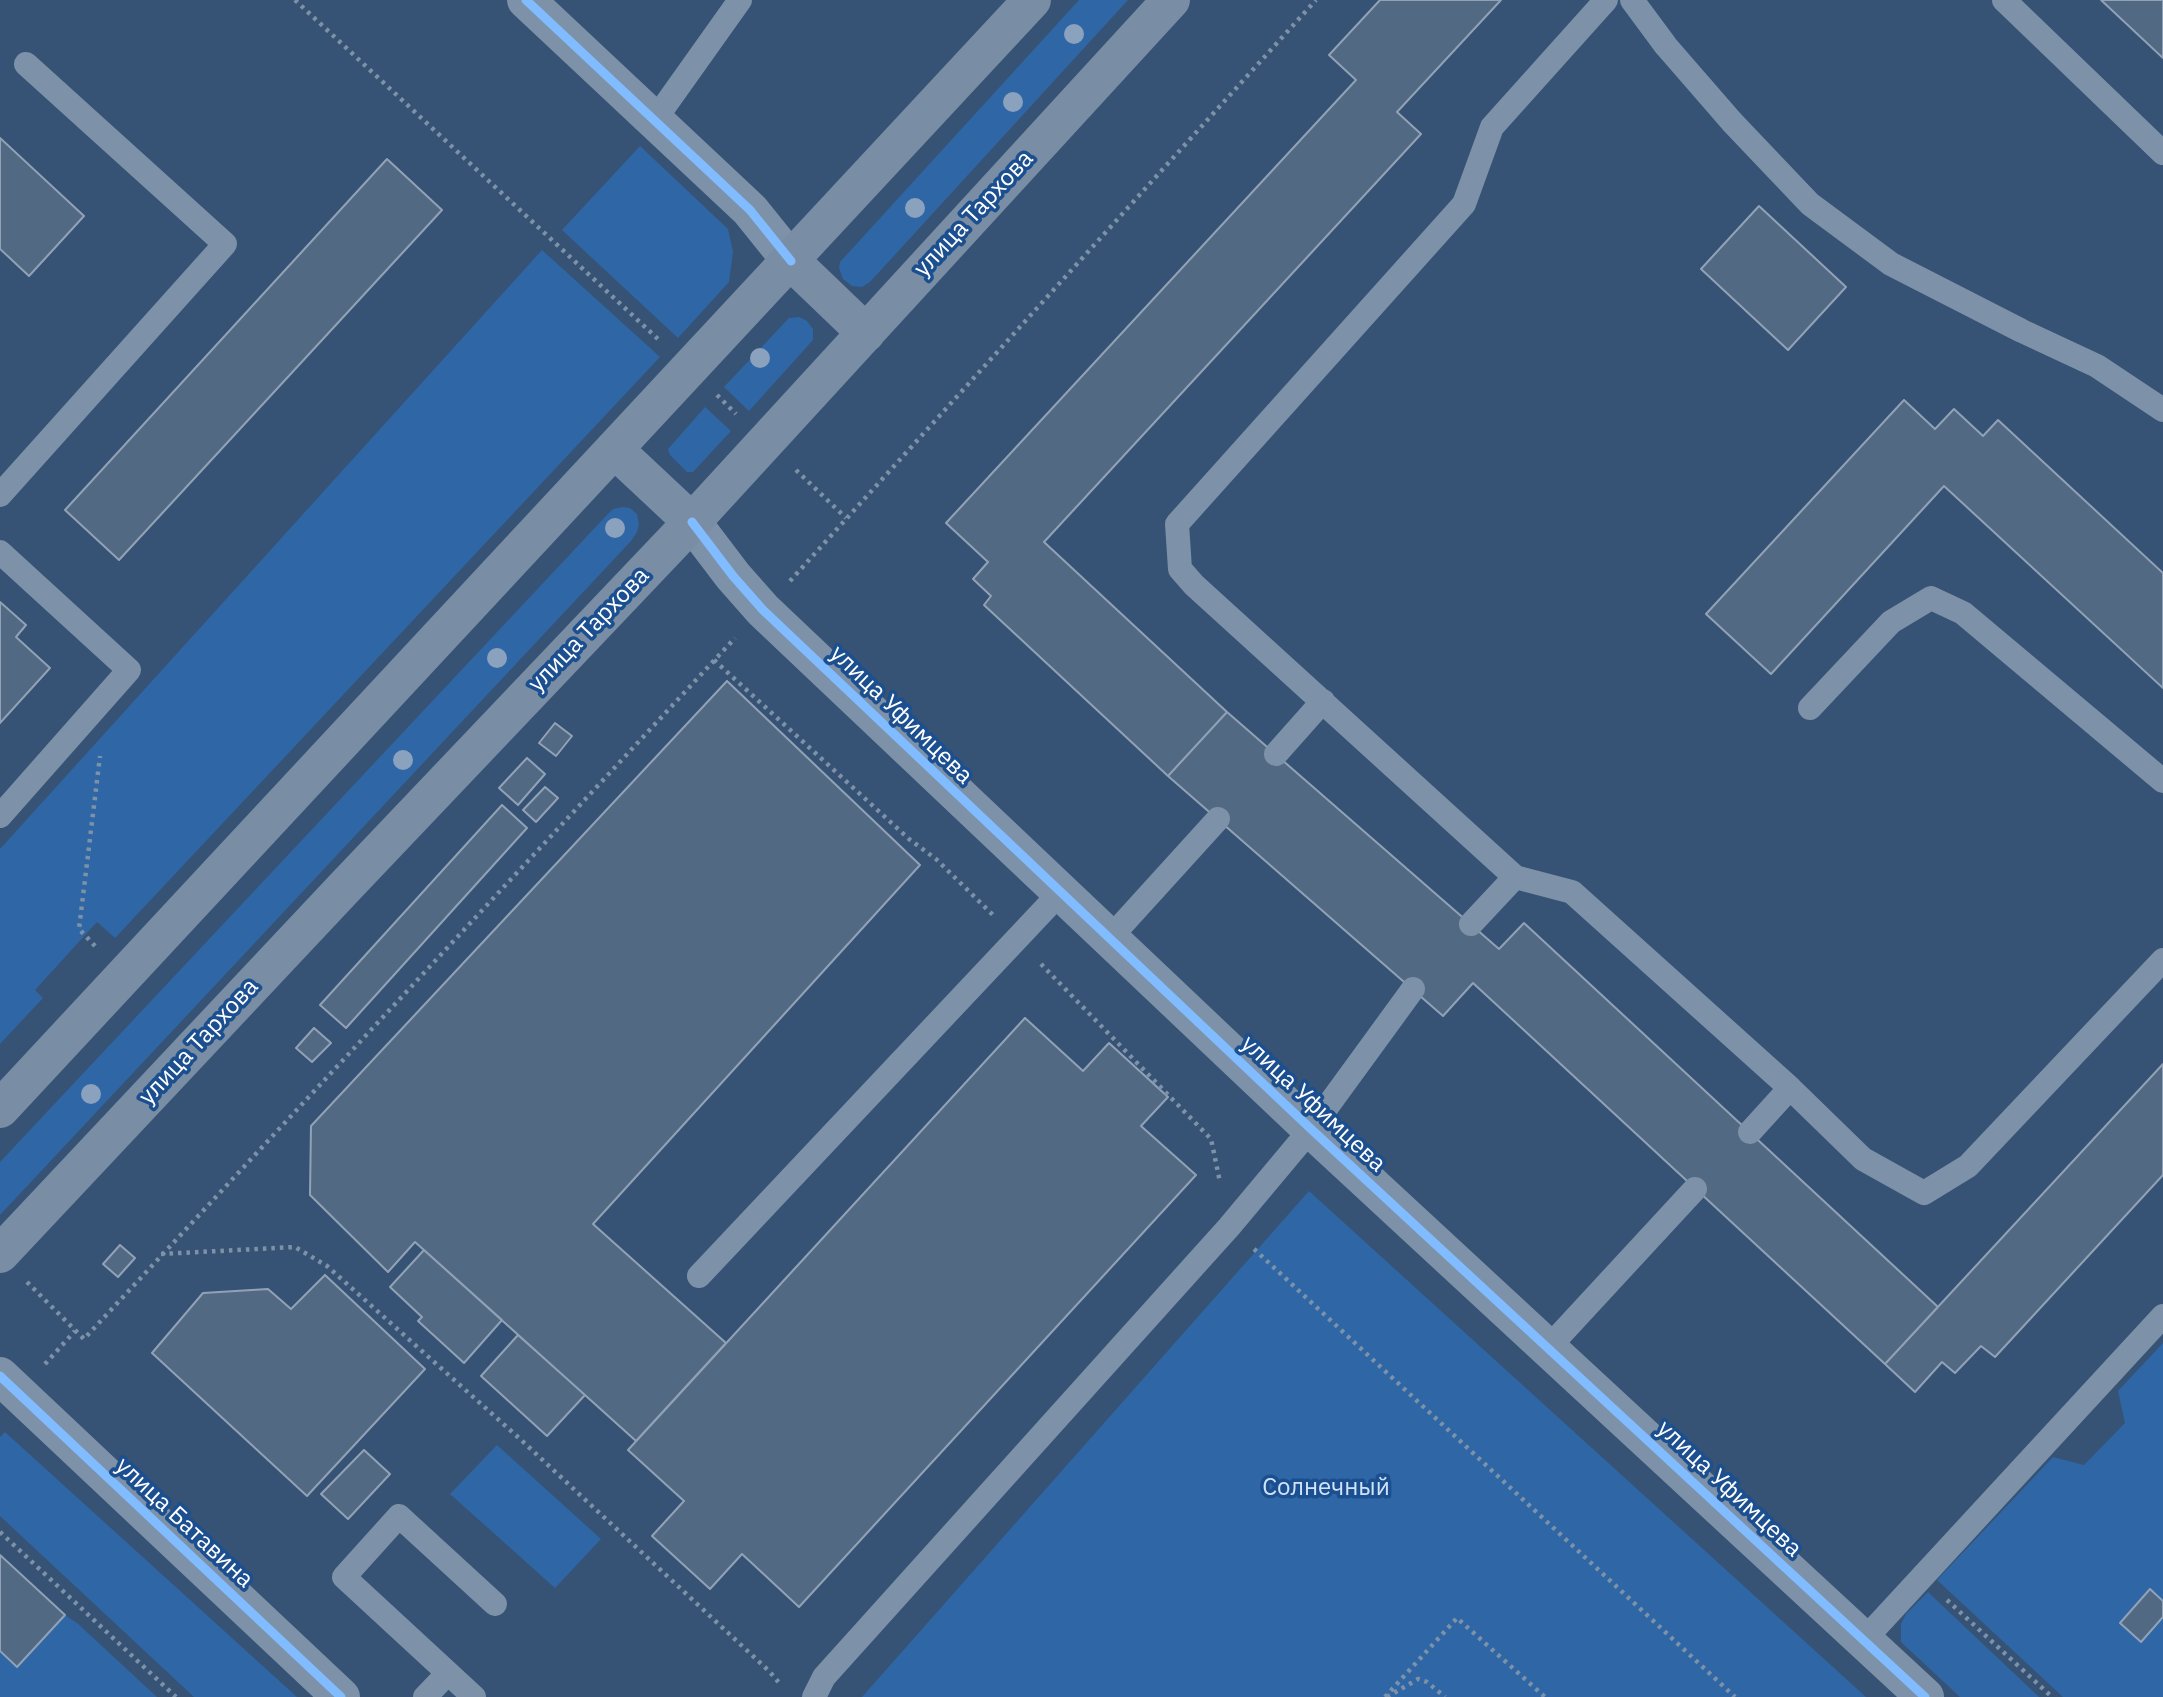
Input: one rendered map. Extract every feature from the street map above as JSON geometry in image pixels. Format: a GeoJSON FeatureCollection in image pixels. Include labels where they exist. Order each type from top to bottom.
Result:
{"type":"FeatureCollection","features":[{"type":"Feature","properties":{"kind":"main road"},"geometry":{"type":"LineString","coordinates":[[0,1109],[1032,0]]}},
{"type":"Feature","properties":{"kind":"main road","name":"улица Тархова"},"geometry":{"type":"LineString","coordinates":[[0,1254],[692,522],[1171,0]]}},
{"type":"Feature","properties":{"kind":"main road"},"geometry":{"type":"LineString","coordinates":[[790,261],[866,333]]}},
{"type":"Feature","properties":{"kind":"main road"},"geometry":{"type":"LineString","coordinates":[[614,449],[692,522]]}},
{"type":"Feature","properties":{"kind":"street"},"geometry":{"type":"LineString","coordinates":[[526,0],[750,210],[790,261]]}},
{"type":"Feature","properties":{"kind":"street","name":"улица Уфимцева"},"geometry":{"type":"LineString","coordinates":[[692,522],[763,610],[1311,1129],[1925,1697]]}},
{"type":"Feature","properties":{"kind":"street","name":"улица Батавина"},"geometry":{"type":"LineString","coordinates":[[18,1375],[341,1697]]}},
{"type":"Feature","properties":{"kind":"lane"},"geometry":{"type":"LineString","coordinates":[[654,121],[740,0]]}},
{"type":"Feature","properties":{"kind":"lane"},"geometry":{"type":"LineString","coordinates":[[1606,0],[1492,127],[1464,204],[1177,524],[1180,569],[1194,585],[1515,877],[1572,892],[1790,1088],[1863,1159],[1924,1194],[1968,1166],[2163,960]]}},
{"type":"Feature","properties":{"kind":"lane"},"geometry":{"type":"LineString","coordinates":[[1632,0],[1732,122],[1810,204],[1891,264],[2097,366],[2163,410]]}},
{"type":"Feature","properties":{"kind":"lane"},"geometry":{"type":"LineString","coordinates":[[2004,0],[2163,153]]}},
{"type":"Feature","properties":{"kind":"lane"},"geometry":{"type":"LineString","coordinates":[[0,495],[225,244],[26,64]]}},
{"type":"Feature","properties":{"kind":"lane"},"geometry":{"type":"LineString","coordinates":[[0,552],[129,670],[0,816]]}},
{"type":"Feature","properties":{"kind":"lane"},"geometry":{"type":"LineString","coordinates":[[1810,708],[1891,622],[1931,598],[1963,612],[2163,781]]}},
{"type":"Feature","properties":{"kind":"lane"},"geometry":{"type":"LineString","coordinates":[[1276,754],[1323,701]]}},
{"type":"Feature","properties":{"kind":"lane"},"geometry":{"type":"LineString","coordinates":[[1109,939],[1218,819]]}},
{"type":"Feature","properties":{"kind":"lane"},"geometry":{"type":"LineString","coordinates":[[1471,924],[1515,877]]}},
{"type":"Feature","properties":{"kind":"lane"},"geometry":{"type":"LineString","coordinates":[[699,1276],[1060,893]]}},
{"type":"Feature","properties":{"kind":"lane"},"geometry":{"type":"LineString","coordinates":[[814,1697],[824,1677],[1229,1227],[1311,1129],[1413,989]]}},
{"type":"Feature","properties":{"kind":"lane"},"geometry":{"type":"LineString","coordinates":[[1750,1132],[1790,1088]]}},
{"type":"Feature","properties":{"kind":"lane"},"geometry":{"type":"LineString","coordinates":[[1548,1348],[1695,1189]]}},
{"type":"Feature","properties":{"kind":"lane"},"geometry":{"type":"LineString","coordinates":[[1863,1641],[2163,1316]]}},
{"type":"Feature","properties":{"kind":"lane"},"geometry":{"type":"LineString","coordinates":[[474,1697],[344,1577],[399,1516],[495,1604]]}},
{"type":"Feature","properties":{"kind":"lane"},"geometry":{"type":"LineString","coordinates":[[425,1697],[448,1673]]}},
{"type":"Feature","properties":{"kind":"path"},"geometry":{"type":"LineString","coordinates":[[295,0],[665,345]]}},
{"type":"Feature","properties":{"kind":"path"},"geometry":{"type":"LineString","coordinates":[[788,582],[1316,0]]}},
{"type":"Feature","properties":{"kind":"path"},"geometry":{"type":"LineString","coordinates":[[713,392],[742,419]]}},
{"type":"Feature","properties":{"kind":"path"},"geometry":{"type":"LineString","coordinates":[[793,468],[846,518]]}},
{"type":"Feature","properties":{"kind":"path"},"geometry":{"type":"LineString","coordinates":[[26,1282],[84,1339],[741,633]]}},
{"type":"Feature","properties":{"kind":"path"},"geometry":{"type":"LineString","coordinates":[[99,949],[79,929],[107,695]]}},
{"type":"Feature","properties":{"kind":"path"},"geometry":{"type":"LineString","coordinates":[[1229,1227],[1735,1697]]}},
{"type":"Feature","properties":{"kind":"path"},"geometry":{"type":"LineString","coordinates":[[161,1254],[295,1247],[327,1266],[519,1438],[769,1671],[783,1688]]}},
{"type":"Feature","properties":{"kind":"path"},"geometry":{"type":"LineString","coordinates":[[18,1375],[75,1331]]}},
{"type":"Feature","properties":{"kind":"path"},"geometry":{"type":"LineString","coordinates":[[0,1532],[176,1697]]}},
{"type":"Feature","properties":{"kind":"path"},"geometry":{"type":"LineString","coordinates":[[1923,1577],[2052,1697]]}},
{"type":"Feature","properties":{"kind":"path"},"geometry":{"type":"LineString","coordinates":[[1386,1697],[1457,1618],[1545,1697]]}},
{"type":"Feature","properties":{"kind":"path"},"geometry":{"type":"LineString","coordinates":[[1386,1697],[1418,1679],[1427,1682],[1445,1697]]}},
{"type":"Feature","properties":{"kind":"green space"},"geometry":{"type":"Polygon","coordinates":[[[1079,0],[1128,0],[870,282],[862,287],[852,286],[843,279],[840,262],[1079,0]]]}},
{"type":"Feature","properties":{"kind":"green space"},"geometry":{"type":"Polygon","coordinates":[[[640,146],[728,229],[733,252],[729,282],[678,338],[562,230],[640,146]]]}},
{"type":"Feature","properties":{"kind":"green space"},"geometry":{"type":"Polygon","coordinates":[[[542,250],[660,357],[115,938],[97,922],[35,990],[43,998],[0,1044],[0,849],[542,250]]]}},
{"type":"Feature","properties":{"kind":"green space"},"geometry":{"type":"Polygon","coordinates":[[[799,317],[807,321],[813,329],[813,340],[749,411],[724,387],[789,318],[799,317]]]}},
{"type":"Feature","properties":{"kind":"green space"},"geometry":{"type":"Polygon","coordinates":[[[705,407],[731,431],[693,472],[687,472],[670,455],[668,449],[705,407]]]}},
{"type":"Feature","properties":{"kind":"green space"},"geometry":{"type":"Polygon","coordinates":[[[630,508],[637,514],[639,524],[631,541],[0,1215],[0,1162],[605,517],[613,509],[630,508]]]}},
{"type":"Feature","properties":{"kind":"green space","name":"Солнечный"},"geometry":{"type":"Polygon","coordinates":[[[1309,1191],[1866,1697],[862,1697],[1309,1191]]]}},
{"type":"Feature","properties":{"kind":"green space"},"geometry":{"type":"Polygon","coordinates":[[[2163,1343],[2163,1697],[2063,1697],[1937,1580],[2053,1457],[2084,1465],[2125,1423],[2118,1391],[2163,1343]]]}},
{"type":"Feature","properties":{"kind":"green space"},"geometry":{"type":"Polygon","coordinates":[[[5,1432],[297,1697],[194,1697],[0,1516],[0,1437],[5,1432]]]}},
{"type":"Feature","properties":{"kind":"green space"},"geometry":{"type":"Polygon","coordinates":[[[497,1445],[601,1539],[555,1588],[450,1494],[497,1445]]]}},
{"type":"Feature","properties":{"kind":"green space"},"geometry":{"type":"Polygon","coordinates":[[[1928,1592],[2039,1697],[1960,1697],[1901,1642],[1901,1624],[1906,1614],[1928,1592]]]}},
{"type":"Feature","properties":{"kind":"green space"},"geometry":{"type":"Polygon","coordinates":[[[65,1615],[157,1697],[0,1697],[0,1651],[17,1667],[65,1615]]]}},
{"type":"Feature","properties":{"kind":"building"},"geometry":{"type":"Polygon","coordinates":[[[1380,0],[1501,0],[1397,112],[1421,134],[1044,542],[1227,712],[1168,776],[984,605],[991,596],[973,579],[988,562],[946,523],[1356,80],[1329,55],[1380,0]]]}},
{"type":"Feature","properties":{"kind":"building"},"geometry":{"type":"Polygon","coordinates":[[[2101,0],[2163,0],[2163,58],[2101,0]]]}},
{"type":"Feature","properties":{"kind":"building"},"geometry":{"type":"Polygon","coordinates":[[[0,138],[84,216],[29,276],[0,249],[0,138]]]}},
{"type":"Feature","properties":{"kind":"building"},"geometry":{"type":"Polygon","coordinates":[[[387,159],[442,210],[119,560],[65,510],[387,159]]]}},
{"type":"Feature","properties":{"kind":"building"},"geometry":{"type":"Polygon","coordinates":[[[1759,206],[1846,287],[1788,350],[1701,269],[1759,206]]]}},
{"type":"Feature","properties":{"kind":"building"},"geometry":{"type":"Polygon","coordinates":[[[1904,400],[1935,429],[1954,409],[1983,436],[1998,420],[2163,573],[2163,688],[1944,486],[1771,674],[1706,614],[1904,400]]]}},
{"type":"Feature","properties":{"kind":"building"},"geometry":{"type":"Polygon","coordinates":[[[0,602],[26,625],[16,637],[50,668],[0,723],[0,602]]]}},
{"type":"Feature","properties":{"kind":"building"},"geometry":{"type":"Polygon","coordinates":[[[727,681],[920,865],[593,1224],[726,1343],[636,1441],[415,1242],[388,1272],[310,1195],[311,1126],[727,681]]]}},
{"type":"Feature","properties":{"kind":"building"},"geometry":{"type":"Polygon","coordinates":[[[1227,712],[1499,949],[1524,923],[1938,1307],[1885,1364],[1473,983],[1443,1016],[1168,776],[1227,712]]]}},
{"type":"Feature","properties":{"kind":"building"},"geometry":{"type":"Polygon","coordinates":[[[555,723],[572,736],[556,756],[539,743],[555,723]]]}},
{"type":"Feature","properties":{"kind":"building"},"geometry":{"type":"Polygon","coordinates":[[[527,758],[545,774],[518,805],[499,788],[527,758]]]}},
{"type":"Feature","properties":{"kind":"building"},"geometry":{"type":"Polygon","coordinates":[[[545,787],[558,798],[536,822],[523,810],[545,787]]]}},
{"type":"Feature","properties":{"kind":"building"},"geometry":{"type":"Polygon","coordinates":[[[502,805],[527,828],[346,1028],[320,1005],[502,805]]]}},
{"type":"Feature","properties":{"kind":"building"},"geometry":{"type":"Polygon","coordinates":[[[1025,1018],[1083,1071],[1109,1043],[1168,1097],[1141,1126],[1196,1175],[799,1607],[742,1554],[710,1589],[652,1536],[684,1501],[628,1450],[1025,1018]]]}},
{"type":"Feature","properties":{"kind":"building"},"geometry":{"type":"Polygon","coordinates":[[[314,1028],[331,1043],[312,1062],[296,1048],[314,1028]]]}},
{"type":"Feature","properties":{"kind":"building"},"geometry":{"type":"Polygon","coordinates":[[[2163,1064],[2163,1175],[1995,1357],[1981,1346],[1955,1373],[1942,1362],[1915,1392],[1885,1364],[2163,1064]]]}},
{"type":"Feature","properties":{"kind":"building"},"geometry":{"type":"Polygon","coordinates":[[[120,1245],[135,1258],[118,1277],[103,1264],[120,1245]]]}},
{"type":"Feature","properties":{"kind":"building"},"geometry":{"type":"Polygon","coordinates":[[[424,1250],[502,1320],[464,1363],[418,1321],[422,1317],[390,1287],[424,1250]]]}},
{"type":"Feature","properties":{"kind":"building"},"geometry":{"type":"Polygon","coordinates":[[[325,1275],[425,1369],[307,1496],[152,1353],[203,1293],[268,1289],[291,1309],[325,1275]]]}},
{"type":"Feature","properties":{"kind":"building"},"geometry":{"type":"Polygon","coordinates":[[[518,1335],[585,1395],[547,1436],[481,1376],[518,1335]]]}},
{"type":"Feature","properties":{"kind":"building"},"geometry":{"type":"Polygon","coordinates":[[[364,1450],[390,1474],[348,1519],[321,1494],[364,1450]]]}},
{"type":"Feature","properties":{"kind":"building"},"geometry":{"type":"Polygon","coordinates":[[[0,1555],[65,1615],[17,1667],[0,1651],[0,1555]]]}},
{"type":"Feature","properties":{"kind":"building"},"geometry":{"type":"Polygon","coordinates":[[[2150,1589],[2163,1601],[2163,1617],[2141,1642],[2120,1623],[2150,1589]]]}},
{"type":"Feature","properties":{"kind":"cycle path"},"geometry":{"type":"LineString","coordinates":[[526,0],[750,210],[791,261]]}},
{"type":"Feature","properties":{"kind":"cycle path"},"geometry":{"type":"LineString","coordinates":[[692,522],[763,610],[1311,1129],[1925,1697]]}},
{"type":"Feature","properties":{"kind":"cycle path"},"geometry":{"type":"LineString","coordinates":[[0,1376],[341,1697]]}}]}
